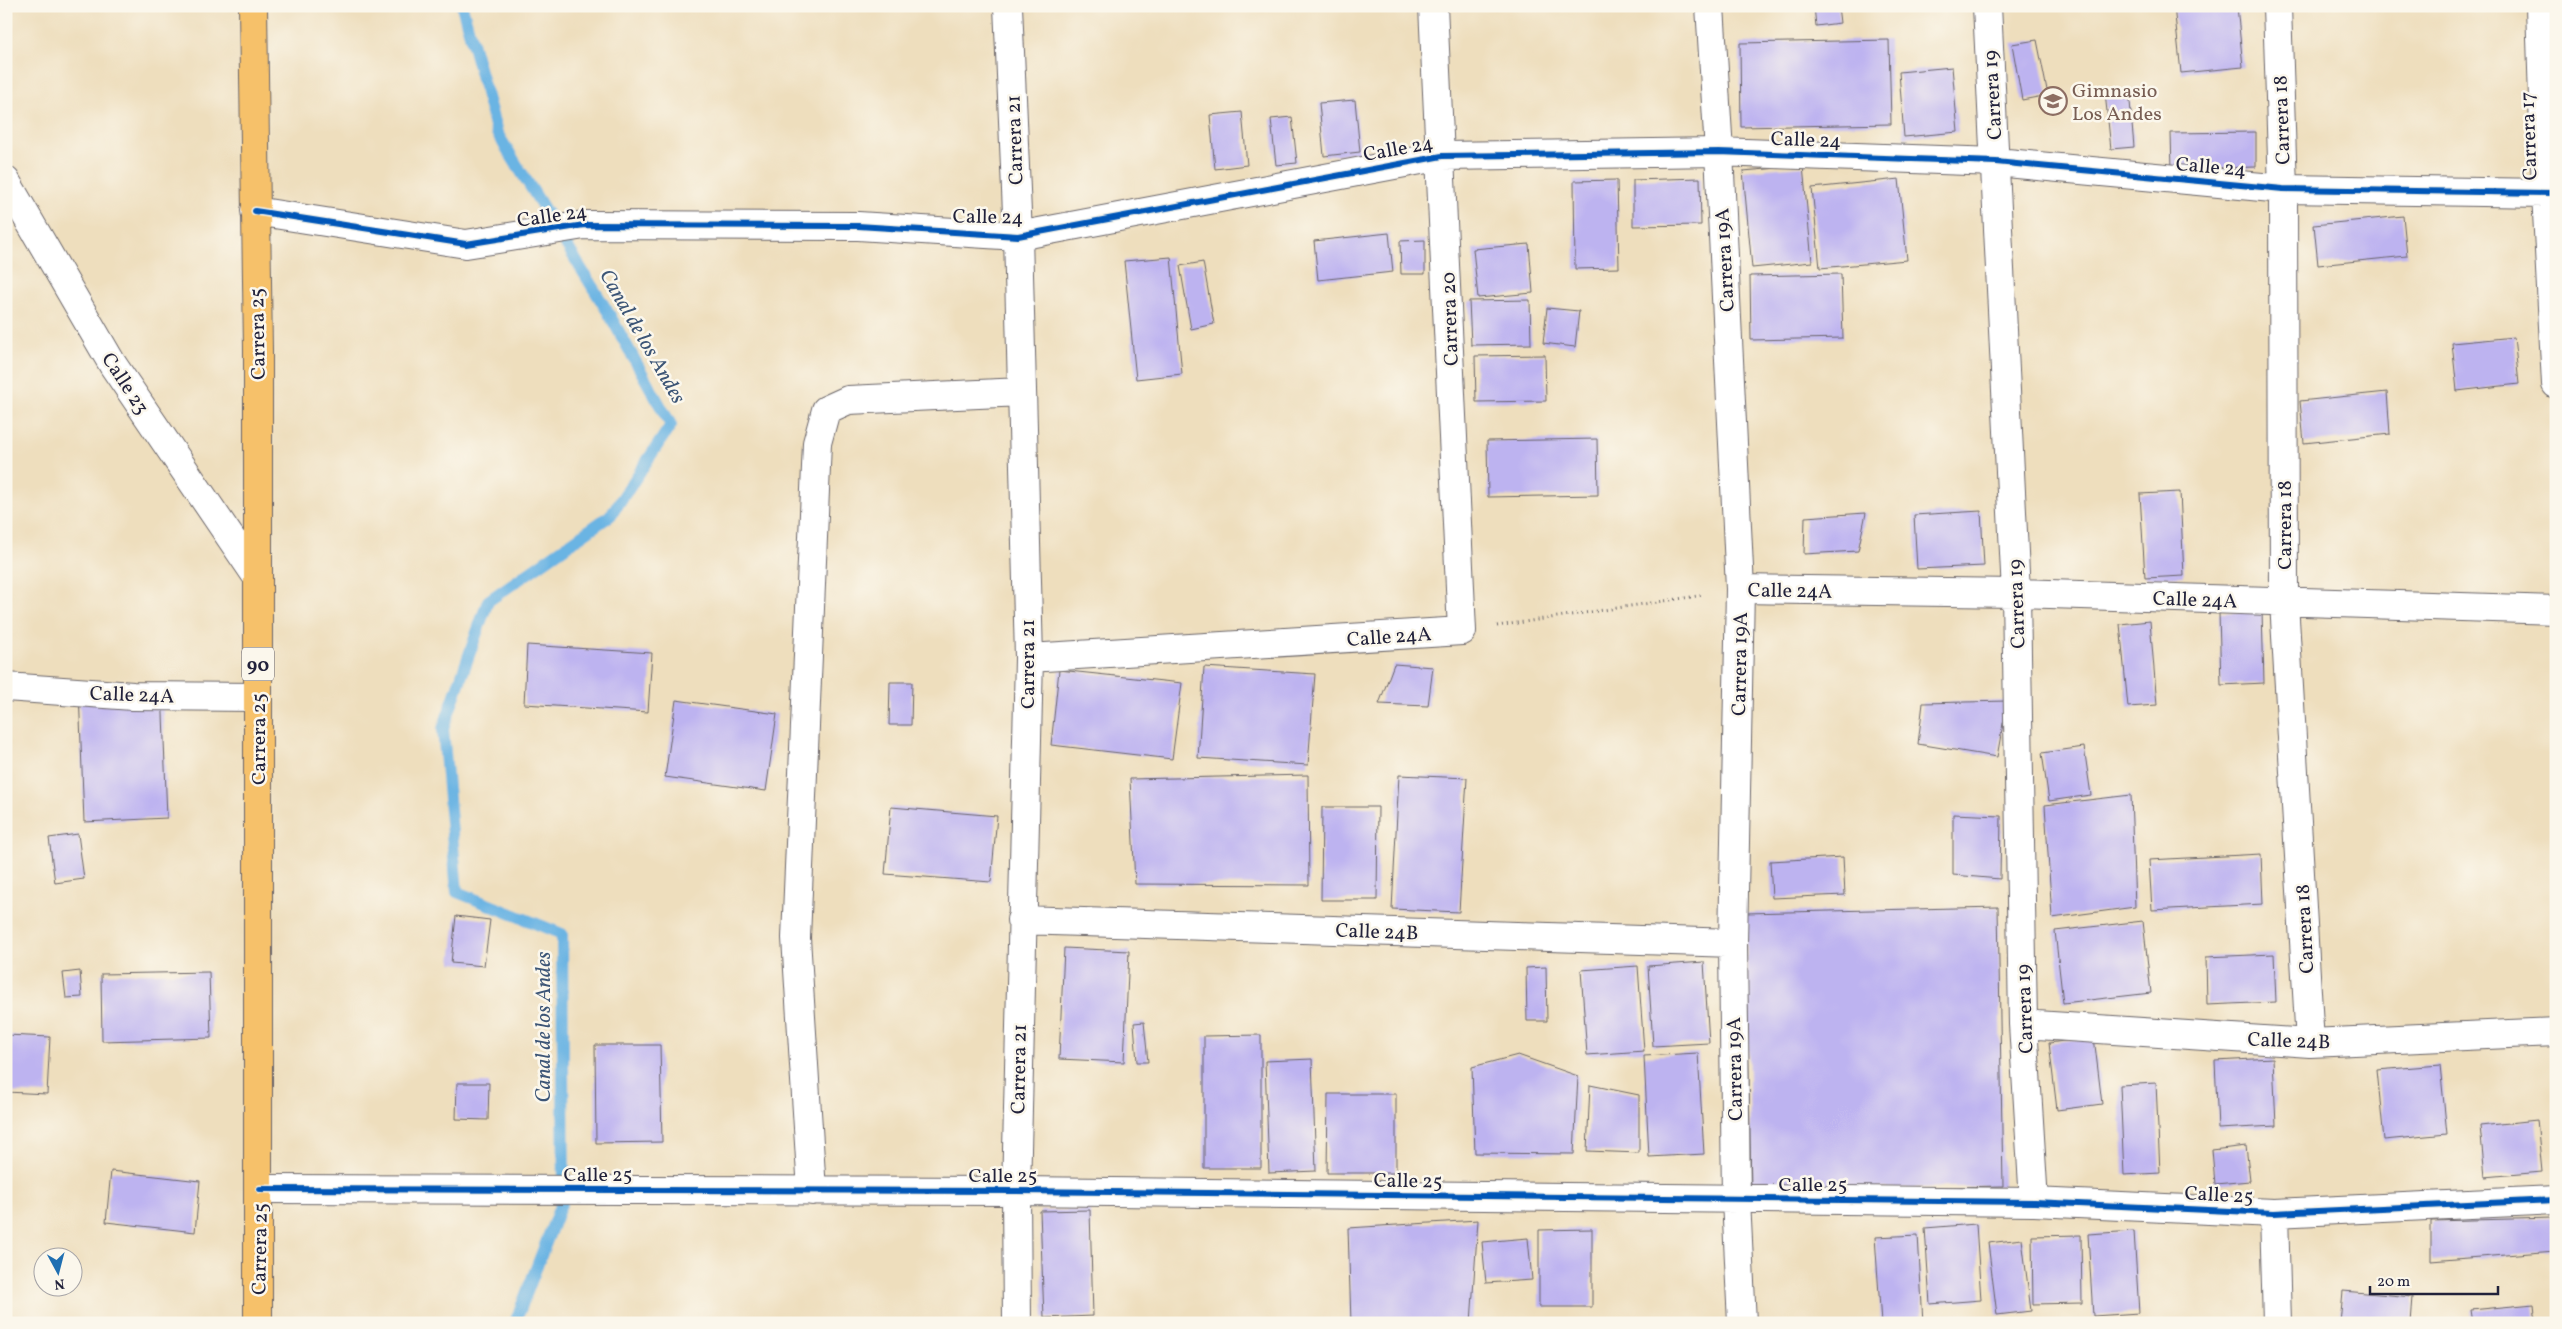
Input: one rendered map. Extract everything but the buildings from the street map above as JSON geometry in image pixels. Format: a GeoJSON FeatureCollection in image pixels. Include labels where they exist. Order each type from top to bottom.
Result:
{"type":"FeatureCollection","features":[{"type":"Feature","properties":{"kind":"main road","name":"Carrera 25"},"geometry":{"type":"LineString","coordinates":[[253,6],[258,578],[260,1188],[258,1323]]}},
{"type":"Feature","properties":{"kind":"street","name":"Carrera 21"},"geometry":{"type":"LineString","coordinates":[[1008,6],[1018,236],[1029,658],[1021,920],[1016,1191],[1017,1323]]}},
{"type":"Feature","properties":{"kind":"street","name":"Carrera 20"},"geometry":{"type":"LineString","coordinates":[[1433,6],[1442,156],[1462,631]]}},
{"type":"Feature","properties":{"kind":"street","name":"Carrera 19A"},"geometry":{"type":"LineString","coordinates":[[1710,6],[1740,589],[1732,943],[1736,1200],[1742,1323]]}},
{"type":"Feature","properties":{"kind":"street","name":"Carrera 19"},"geometry":{"type":"LineString","coordinates":[[1987,6],[2016,593],[2023,1024],[2034,1202]]}},
{"type":"Feature","properties":{"kind":"street","name":"Carrera 18"},"geometry":{"type":"LineString","coordinates":[[2277,6],[2283,189],[2284,602],[2310,1043]]}},
{"type":"Feature","properties":{"kind":"street","name":"Carrera 17"},"geometry":{"type":"LineString","coordinates":[[2540,6],[2551,193],[2556,384]]}},
{"type":"Feature","properties":{"kind":"street","name":"Calle 24"},"geometry":{"type":"LineString","coordinates":[[255,211],[466,244],[584,225],[858,226],[1018,236],[1442,156],[1719,152],[1996,162],[2283,189],[2551,193]]}},
{"type":"Feature","properties":{"kind":"street","name":"Calle 23"},"geometry":{"type":"LineString","coordinates":[[6,181],[113,365],[258,578]]}},
{"type":"Feature","properties":{"kind":"street"},"geometry":{"type":"LineString","coordinates":[[812,1191],[796,938],[817,442],[826,410],[848,400],[1022,392]]}},
{"type":"Feature","properties":{"kind":"street","name":"Calle 24A"},"geometry":{"type":"LineString","coordinates":[[1740,589],[2016,593],[2556,610]]}},
{"type":"Feature","properties":{"kind":"street","name":"Calle 24A"},"geometry":{"type":"LineString","coordinates":[[1029,658],[1462,631]]}},
{"type":"Feature","properties":{"kind":"street","name":"Calle 24A"},"geometry":{"type":"LineString","coordinates":[[6,687],[134,696],[258,697]]}},
{"type":"Feature","properties":{"kind":"street","name":"Calle 24B"},"geometry":{"type":"LineString","coordinates":[[1021,920],[1732,943]]}},
{"type":"Feature","properties":{"kind":"street","name":"Calle 24B"},"geometry":{"type":"LineString","coordinates":[[2023,1024],[2310,1043],[2556,1032]]}},
{"type":"Feature","properties":{"kind":"street","name":"Calle 25"},"geometry":{"type":"LineString","coordinates":[[260,1188],[1016,1191],[2034,1202],[2274,1213],[2556,1200]]}},
{"type":"Feature","properties":{"kind":"street"},"geometry":{"type":"LineString","coordinates":[[2274,1213],[2277,1323]]}},
{"type":"Feature","properties":{"kind":"waterway","name":"Canal de los Andes"},"geometry":{"type":"LineString","coordinates":[[462,6],[497,133],[608,312],[671,425],[611,515],[488,601],[443,729],[457,892],[562,934],[564,1196],[515,1323]]}},
{"type":"Feature","properties":{"kind":"cycle path"},"geometry":{"type":"LineString","coordinates":[[255,211],[466,244],[584,225],[858,226],[1018,236],[1442,156],[1719,152],[1996,162],[2283,189],[2556,193]]}},
{"type":"Feature","properties":{"kind":"cycle path"},"geometry":{"type":"LineString","coordinates":[[260,1189],[1016,1191],[2034,1202],[2274,1213],[2556,1200]]}},
{"type":"Feature","properties":{"kind":"place","name":"Gimnasio Los Andes"},"geometry":{"type":"Point","coordinates":[2053,101]}}]}
